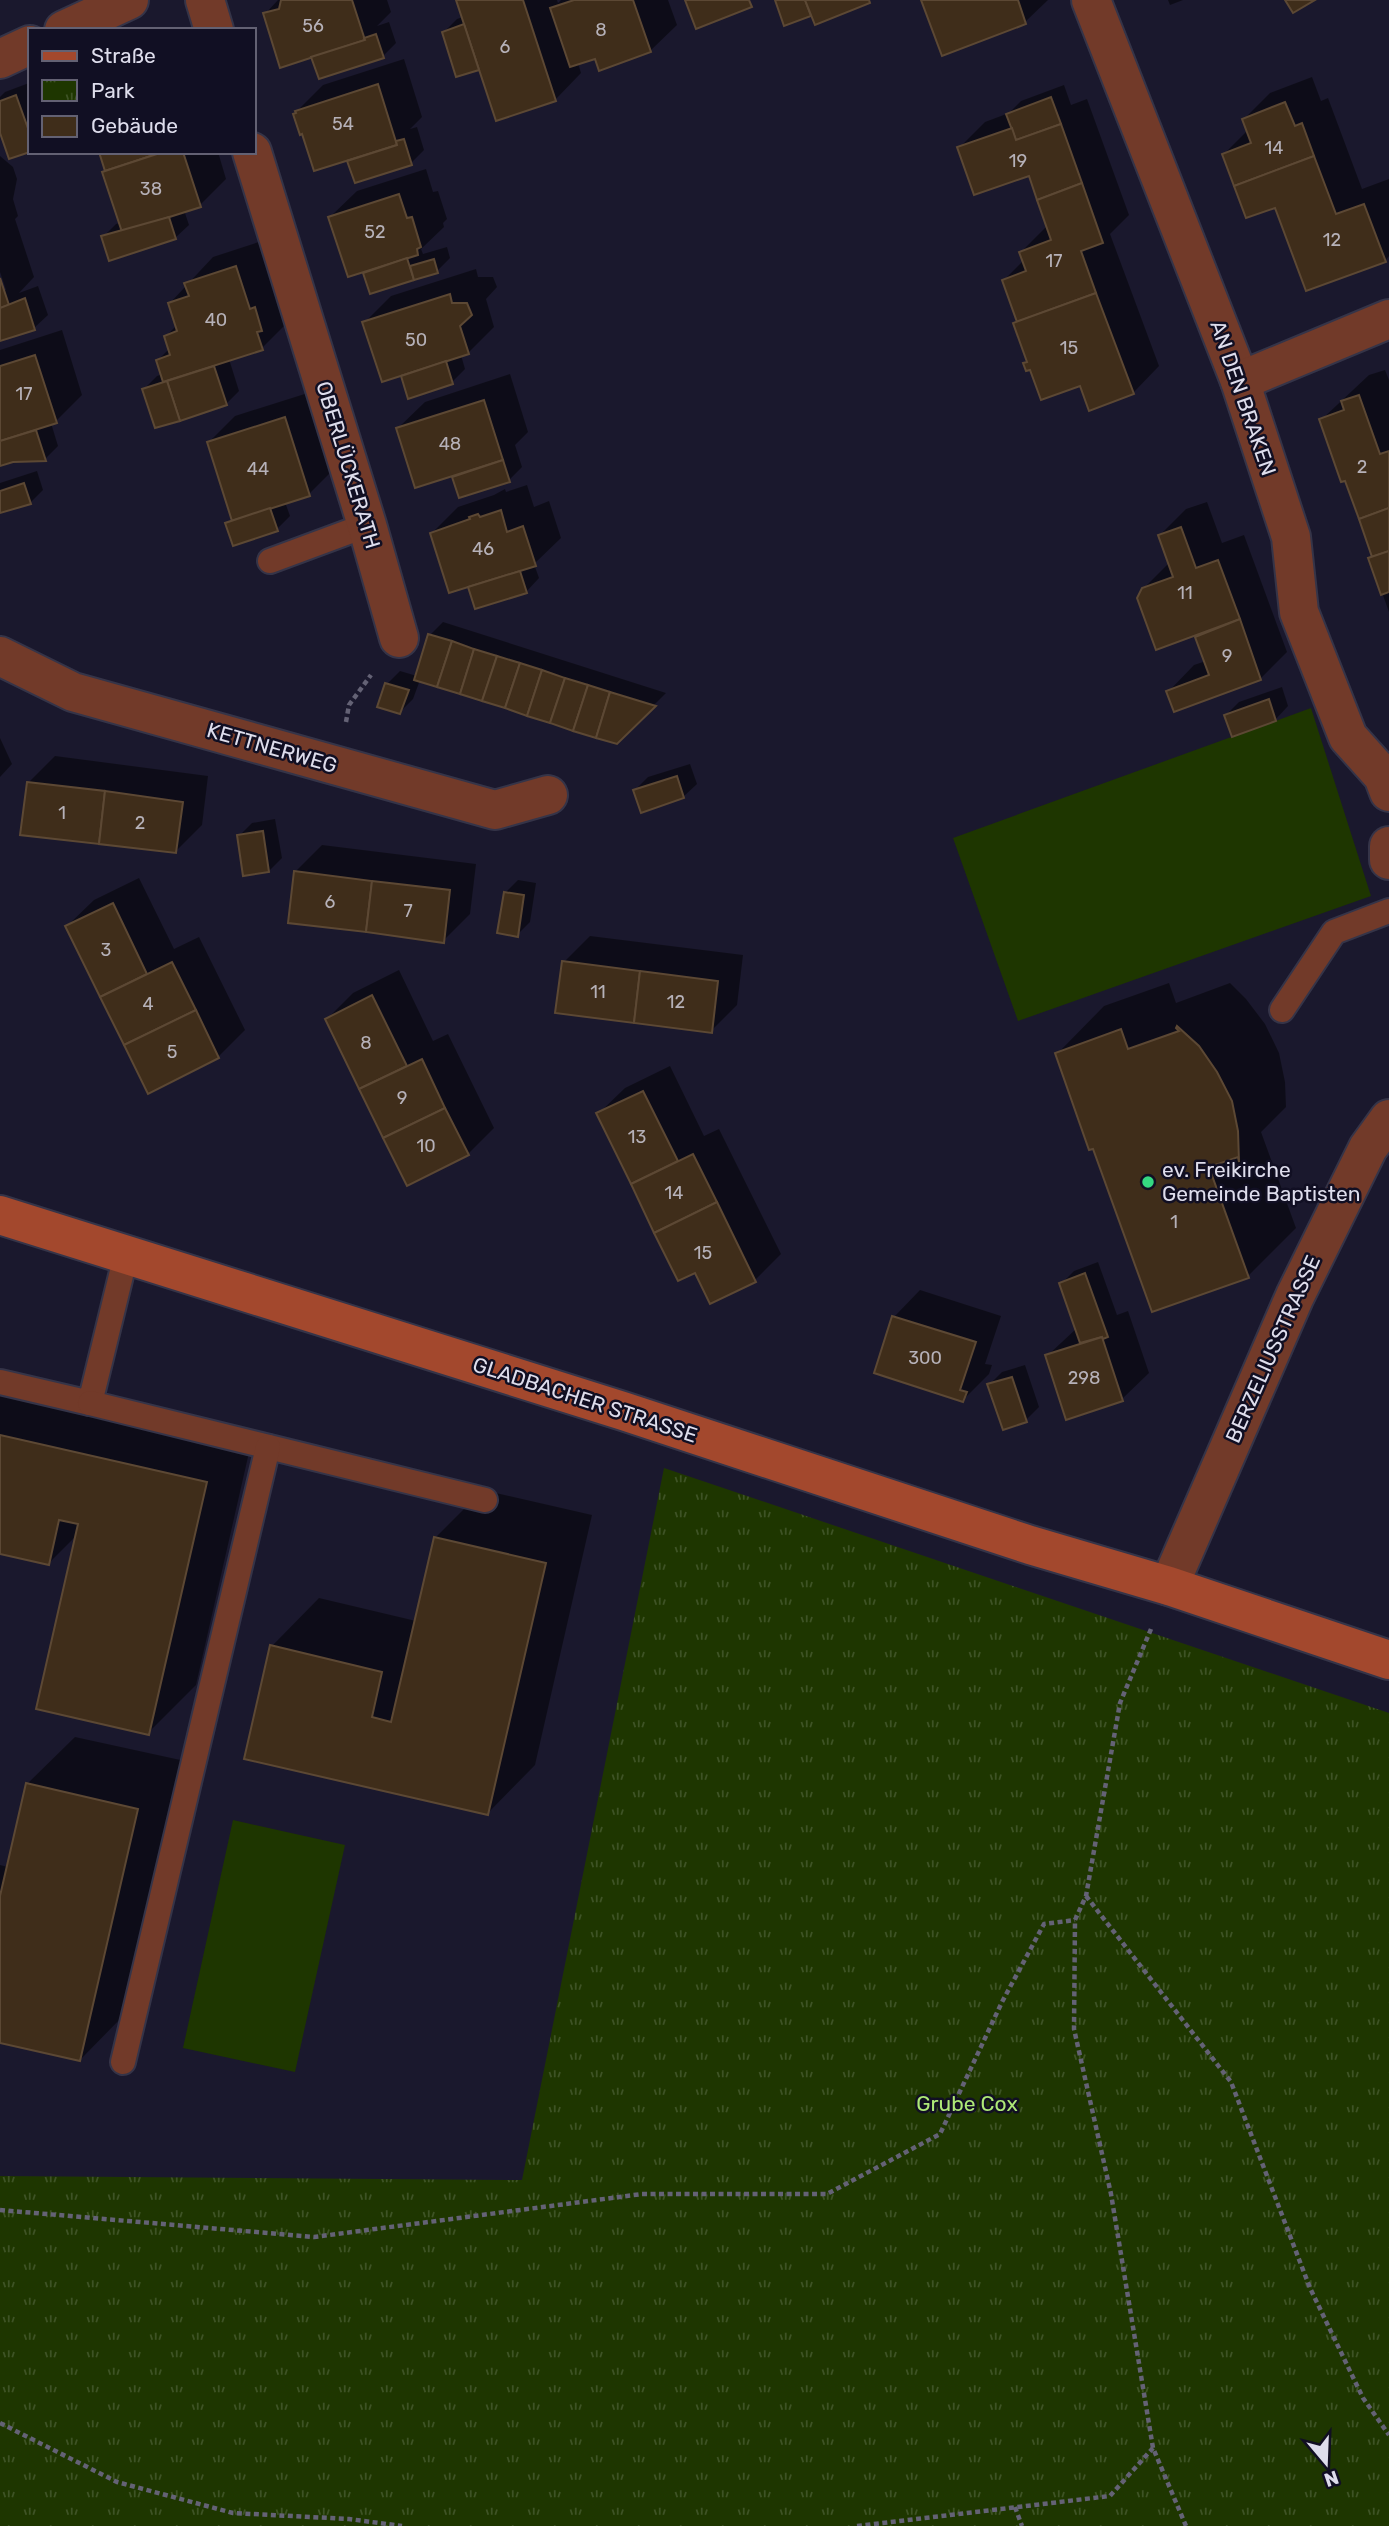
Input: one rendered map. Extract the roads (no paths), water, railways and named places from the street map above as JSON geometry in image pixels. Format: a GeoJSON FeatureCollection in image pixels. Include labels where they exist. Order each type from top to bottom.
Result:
{"type":"FeatureCollection","features":[{"type":"Feature","properties":{"kind":"main road","name":"GLADBACHER STRASSE"},"geometry":{"type":"LineString","coordinates":[[0,1215],[623,1411],[1030,1545],[1169,1586],[1389,1660]]}},
{"type":"Feature","properties":{"kind":"street"},"geometry":{"type":"LineString","coordinates":[[68,28],[129,0]]}},
{"type":"Feature","properties":{"kind":"street"},"geometry":{"type":"LineString","coordinates":[[205,0],[213,28]]}},
{"type":"Feature","properties":{"kind":"street","name":"AN DEN BRAKEN"},"geometry":{"type":"LineString","coordinates":[[1091,0],[1240,381],[1291,537],[1299,612],[1348,737],[1383,776],[1389,792]]}},
{"type":"Feature","properties":{"kind":"street"},"geometry":{"type":"LineString","coordinates":[[0,59],[28,46]]}},
{"type":"Feature","properties":{"kind":"street","name":"OBERLÜCKERATH"},"geometry":{"type":"LineString","coordinates":[[252,154],[367,525],[399,638]]}},
{"type":"Feature","properties":{"kind":"street"},"geometry":{"type":"LineString","coordinates":[[1240,381],[1389,319]]}},
{"type":"Feature","properties":{"kind":"street","name":"KETTNERWEG"},"geometry":{"type":"LineString","coordinates":[[0,656],[73,692],[495,810],[548,795]]}},
{"type":"Feature","properties":{"kind":"street"},"geometry":{"type":"LineString","coordinates":[[1389,846],[1389,860]]}},
{"type":"Feature","properties":{"kind":"street","name":"BERZELIUSSTRASSE"},"geometry":{"type":"LineString","coordinates":[[1169,1586],[1295,1296],[1368,1148],[1389,1119]]}},
{"type":"Feature","properties":{"kind":"lane"},"geometry":{"type":"LineString","coordinates":[[270,561],[367,525]]}},
{"type":"Feature","properties":{"kind":"lane"},"geometry":{"type":"LineString","coordinates":[[1282,1010],[1334,932],[1389,911]]}},
{"type":"Feature","properties":{"kind":"lane"},"geometry":{"type":"LineString","coordinates":[[90,1403],[126,1255]]}},
{"type":"Feature","properties":{"kind":"lane"},"geometry":{"type":"LineString","coordinates":[[0,1382],[485,1500]]}},
{"type":"Feature","properties":{"kind":"lane"},"geometry":{"type":"LineString","coordinates":[[123,2062],[268,1447]]}},
{"type":"Feature","properties":{"kind":"place","name":"ev. Freikirche Gemeinde Baptisten"},"geometry":{"type":"Point","coordinates":[1148,1182]}},
{"type":"Feature","properties":{"kind":"park label","name":"Grube Cox"},"geometry":{"type":"Point","coordinates":[967,2104]}}]}
